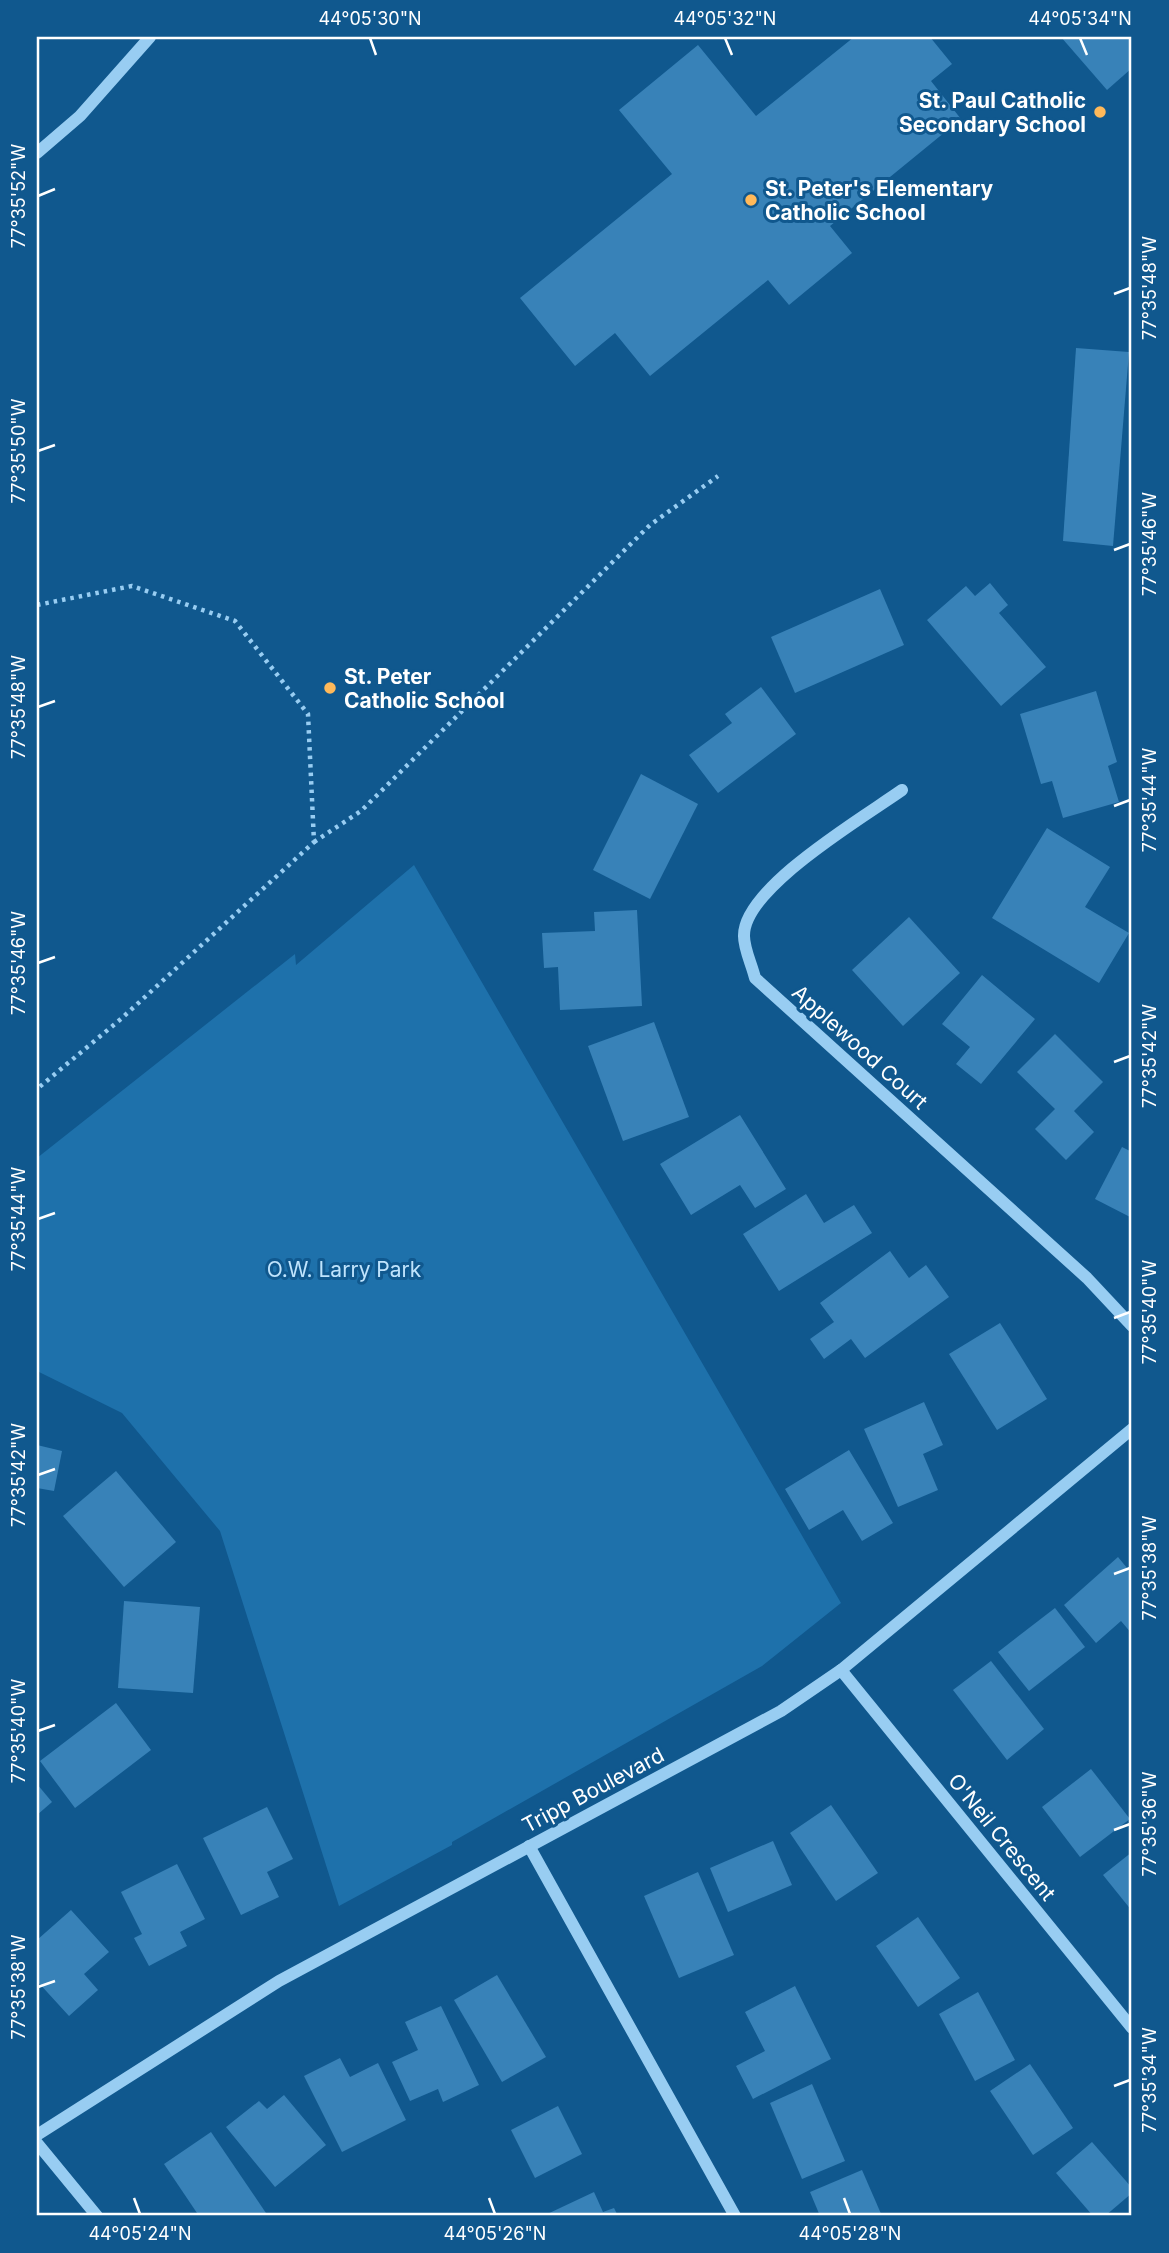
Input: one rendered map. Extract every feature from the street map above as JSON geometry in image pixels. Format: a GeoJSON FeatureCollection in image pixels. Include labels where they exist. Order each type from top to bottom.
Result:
{"type":"FeatureCollection","features":[{"type":"Feature","properties":{"kind":"street"},"geometry":{"type":"LineString","coordinates":[[37,153],[80,116],[150,37]]}},
{"type":"Feature","properties":{"kind":"street","name":"Applewood Court"},"geometry":{"type":"LineString","coordinates":[[902,790],[785,873],[750,911],[744,936],[755,978],[1087,1278],[1132,1326]]}},
{"type":"Feature","properties":{"kind":"street","name":"Tripp Boulevard"},"geometry":{"type":"LineString","coordinates":[[37,2135],[279,1981],[781,1711],[841,1670],[1132,1429]]}},
{"type":"Feature","properties":{"kind":"street","name":"O'Neil Crescent"},"geometry":{"type":"LineString","coordinates":[[841,1670],[1132,2028]]}},
{"type":"Feature","properties":{"kind":"street"},"geometry":{"type":"LineString","coordinates":[[529,1846],[735,2216]]}},
{"type":"Feature","properties":{"kind":"street"},"geometry":{"type":"LineString","coordinates":[[37,2143],[97,2216]]}},
{"type":"Feature","properties":{"kind":"path"},"geometry":{"type":"LineString","coordinates":[[37,1088],[122,1018],[314,842],[361,811],[650,525],[718,475]]}},
{"type":"Feature","properties":{"kind":"path"},"geometry":{"type":"LineString","coordinates":[[37,605],[132,586],[235,621],[308,714],[314,842]]}},
{"type":"Feature","properties":{"kind":"green space","name":"O.W. Larry Park"},"geometry":{"type":"Polygon","coordinates":[[[414,865],[841,1603],[762,1666],[452,1842],[452,1845],[339,1906],[220,1531],[122,1413],[37,1371],[37,1158],[295,954],[296,965],[414,865]]]}},
{"type":"Feature","properties":{"kind":"building","name":"St. Peter's Elementary Catholic School"},"geometry":{"type":"Polygon","coordinates":[[[854,37],[930,37],[952,64],[931,81],[961,119],[830,226],[852,253],[789,305],[768,280],[650,376],[615,333],[575,366],[520,298],[672,174],[619,110],[698,45],[756,116],[854,37]]]}},
{"type":"Feature","properties":{"kind":"building"},"geometry":{"type":"Polygon","coordinates":[[[1061,37],[1132,37],[1132,68],[1107,90],[1061,37]]]}},
{"type":"Feature","properties":{"kind":"building"},"geometry":{"type":"Polygon","coordinates":[[[1076,348],[1129,352],[1113,546],[1063,541],[1076,348]]]}},
{"type":"Feature","properties":{"kind":"building"},"geometry":{"type":"Polygon","coordinates":[[[990,583],[1008,605],[999,613],[1046,667],[1001,706],[927,620],[966,586],[975,596],[990,583]]]}},
{"type":"Feature","properties":{"kind":"building"},"geometry":{"type":"Polygon","coordinates":[[[880,589],[904,645],[795,693],[771,637],[880,589]]]}},
{"type":"Feature","properties":{"kind":"building"},"geometry":{"type":"Polygon","coordinates":[[[761,687],[796,734],[718,793],[689,755],[732,723],[725,714],[761,687]]]}},
{"type":"Feature","properties":{"kind":"building"},"geometry":{"type":"Polygon","coordinates":[[[1096,691],[1117,762],[1108,766],[1119,802],[1063,818],[1052,781],[1041,784],[1020,714],[1096,691]]]}},
{"type":"Feature","properties":{"kind":"building"},"geometry":{"type":"Polygon","coordinates":[[[641,774],[698,804],[650,899],[593,870],[641,774]]]}},
{"type":"Feature","properties":{"kind":"building"},"geometry":{"type":"Polygon","coordinates":[[[1047,828],[1110,867],[1085,907],[1129,933],[1099,983],[992,918],[1047,828]]]}},
{"type":"Feature","properties":{"kind":"building"},"geometry":{"type":"Polygon","coordinates":[[[637,910],[642,1006],[560,1010],[558,967],[544,968],[542,933],[595,931],[594,912],[637,910]]]}},
{"type":"Feature","properties":{"kind":"building"},"geometry":{"type":"Polygon","coordinates":[[[909,917],[960,973],[903,1026],[852,970],[909,917]]]}},
{"type":"Feature","properties":{"kind":"building"},"geometry":{"type":"Polygon","coordinates":[[[982,975],[1035,1019],[981,1084],[956,1064],[970,1047],[942,1024],[982,975]]]}},
{"type":"Feature","properties":{"kind":"building"},"geometry":{"type":"Polygon","coordinates":[[[654,1022],[689,1117],[623,1141],[588,1046],[654,1022]]]}},
{"type":"Feature","properties":{"kind":"building"},"geometry":{"type":"Polygon","coordinates":[[[1055,1034],[1103,1082],[1074,1111],[1094,1132],[1066,1160],[1035,1129],[1055,1109],[1017,1072],[1055,1034]]]}},
{"type":"Feature","properties":{"kind":"building"},"geometry":{"type":"Polygon","coordinates":[[[740,1115],[786,1189],[755,1208],[740,1185],[691,1215],[660,1164],[740,1115]]]}},
{"type":"Feature","properties":{"kind":"building"},"geometry":{"type":"Polygon","coordinates":[[[1122,1147],[1132,1152],[1132,1218],[1095,1199],[1122,1147]]]}},
{"type":"Feature","properties":{"kind":"building"},"geometry":{"type":"Polygon","coordinates":[[[806,1194],[824,1223],[854,1205],[872,1233],[779,1291],[743,1234],[806,1194]]]}},
{"type":"Feature","properties":{"kind":"building"},"geometry":{"type":"Polygon","coordinates":[[[890,1251],[909,1278],[926,1265],[949,1297],[865,1358],[851,1339],[824,1359],[810,1339],[834,1322],[820,1303],[890,1251]]]}},
{"type":"Feature","properties":{"kind":"building"},"geometry":{"type":"Polygon","coordinates":[[[1000,1323],[1047,1399],[997,1430],[949,1354],[1000,1323]]]}},
{"type":"Feature","properties":{"kind":"building"},"geometry":{"type":"Polygon","coordinates":[[[924,1402],[943,1445],[923,1454],[938,1490],[898,1507],[864,1429],[924,1402]]]}},
{"type":"Feature","properties":{"kind":"building"},"geometry":{"type":"Polygon","coordinates":[[[37,1445],[62,1451],[54,1491],[37,1488],[37,1445]]]}},
{"type":"Feature","properties":{"kind":"building"},"geometry":{"type":"Polygon","coordinates":[[[849,1450],[893,1523],[862,1541],[843,1510],[809,1530],[785,1489],[849,1450]]]}},
{"type":"Feature","properties":{"kind":"building"},"geometry":{"type":"Polygon","coordinates":[[[116,1471],[176,1542],[124,1587],[63,1516],[116,1471]]]}},
{"type":"Feature","properties":{"kind":"building"},"geometry":{"type":"Polygon","coordinates":[[[1118,1557],[1132,1574],[1132,1634],[1121,1621],[1096,1643],[1064,1605],[1118,1557]]]}},
{"type":"Feature","properties":{"kind":"building"},"geometry":{"type":"Polygon","coordinates":[[[124,1601],[200,1607],[193,1693],[118,1688],[124,1601]]]}},
{"type":"Feature","properties":{"kind":"building"},"geometry":{"type":"Polygon","coordinates":[[[1055,1608],[1085,1647],[1029,1691],[998,1652],[1055,1608]]]}},
{"type":"Feature","properties":{"kind":"building"},"geometry":{"type":"Polygon","coordinates":[[[991,1661],[1044,1729],[1007,1760],[953,1690],[991,1661]]]}},
{"type":"Feature","properties":{"kind":"building"},"geometry":{"type":"Polygon","coordinates":[[[116,1703],[151,1750],[75,1808],[40,1761],[116,1703]]]}},
{"type":"Feature","properties":{"kind":"building"},"geometry":{"type":"Polygon","coordinates":[[[1091,1769],[1130,1819],[1080,1857],[1042,1807],[1091,1769]]]}},
{"type":"Feature","properties":{"kind":"building"},"geometry":{"type":"Polygon","coordinates":[[[37,1784],[52,1802],[37,1815],[37,1784]]]}},
{"type":"Feature","properties":{"kind":"building"},"geometry":{"type":"Polygon","coordinates":[[[831,1805],[878,1873],[836,1901],[790,1833],[831,1805]]]}},
{"type":"Feature","properties":{"kind":"building"},"geometry":{"type":"Polygon","coordinates":[[[267,1807],[293,1859],[267,1872],[279,1897],[241,1915],[203,1838],[267,1807]]]}},
{"type":"Feature","properties":{"kind":"building"},"geometry":{"type":"Polygon","coordinates":[[[773,1841],[792,1885],[728,1912],[710,1868],[773,1841]]]}},
{"type":"Feature","properties":{"kind":"building"},"geometry":{"type":"Polygon","coordinates":[[[1132,1852],[1132,1911],[1103,1875],[1132,1852]]]}},
{"type":"Feature","properties":{"kind":"building"},"geometry":{"type":"Polygon","coordinates":[[[177,1864],[205,1919],[180,1932],[187,1946],[149,1966],[134,1938],[142,1934],[121,1892],[177,1864]]]}},
{"type":"Feature","properties":{"kind":"building"},"geometry":{"type":"Polygon","coordinates":[[[698,1872],[734,1955],[679,1978],[644,1896],[698,1872]]]}},
{"type":"Feature","properties":{"kind":"building"},"geometry":{"type":"Polygon","coordinates":[[[71,1910],[109,1952],[84,1974],[98,1990],[69,2016],[37,1981],[37,1940],[71,1910]]]}},
{"type":"Feature","properties":{"kind":"building"},"geometry":{"type":"Polygon","coordinates":[[[918,1917],[960,1978],[918,2007],[876,1946],[918,1917]]]}},
{"type":"Feature","properties":{"kind":"building"},"geometry":{"type":"Polygon","coordinates":[[[497,1975],[546,2057],[502,2082],[454,2000],[497,1975]]]}},
{"type":"Feature","properties":{"kind":"building"},"geometry":{"type":"Polygon","coordinates":[[[795,1986],[831,2059],[753,2099],[736,2066],[765,2051],[745,2012],[795,1986]]]}},
{"type":"Feature","properties":{"kind":"building"},"geometry":{"type":"Polygon","coordinates":[[[978,1992],[1015,2060],[975,2081],[939,2014],[978,1992]]]}},
{"type":"Feature","properties":{"kind":"building"},"geometry":{"type":"Polygon","coordinates":[[[441,2006],[479,2085],[443,2102],[438,2089],[410,2101],[392,2062],[418,2050],[405,2022],[441,2006]]]}},
{"type":"Feature","properties":{"kind":"building"},"geometry":{"type":"Polygon","coordinates":[[[340,2058],[350,2077],[378,2063],[406,2120],[342,2152],[304,2076],[340,2058]]]}},
{"type":"Feature","properties":{"kind":"building"},"geometry":{"type":"Polygon","coordinates":[[[1030,2064],[1073,2128],[1033,2155],[990,2091],[1030,2064]]]}},
{"type":"Feature","properties":{"kind":"building"},"geometry":{"type":"Polygon","coordinates":[[[812,2084],[845,2161],[802,2179],[770,2103],[812,2084]]]}},
{"type":"Feature","properties":{"kind":"building"},"geometry":{"type":"Polygon","coordinates":[[[284,2095],[326,2145],[275,2187],[226,2127],[259,2101],[267,2109],[284,2095]]]}},
{"type":"Feature","properties":{"kind":"building"},"geometry":{"type":"Polygon","coordinates":[[[558,2106],[582,2154],[535,2178],[511,2130],[558,2106]]]}},
{"type":"Feature","properties":{"kind":"building"},"geometry":{"type":"Polygon","coordinates":[[[211,2132],[268,2216],[199,2216],[164,2164],[211,2132]]]}},
{"type":"Feature","properties":{"kind":"building"},"geometry":{"type":"Polygon","coordinates":[[[1092,2142],[1132,2188],[1132,2193],[1105,2216],[1093,2216],[1056,2173],[1092,2142]]]}},
{"type":"Feature","properties":{"kind":"building"},"geometry":{"type":"Polygon","coordinates":[[[862,2170],[882,2216],[820,2216],[810,2192],[862,2170]]]}},
{"type":"Feature","properties":{"kind":"building"},"geometry":{"type":"Polygon","coordinates":[[[594,2192],[603,2212],[614,2208],[618,2216],[543,2216],[594,2192]]]}},
{"type":"Feature","properties":{"kind":"place","name":"St. Paul Catholic Secondary School"},"geometry":{"type":"Point","coordinates":[1100,112]}},
{"type":"Feature","properties":{"kind":"place","name":"St. Peter's Elementary Catholic School"},"geometry":{"type":"Point","coordinates":[751,200]}},
{"type":"Feature","properties":{"kind":"place","name":"St. Peter Catholic School"},"geometry":{"type":"Point","coordinates":[330,688]}}]}
